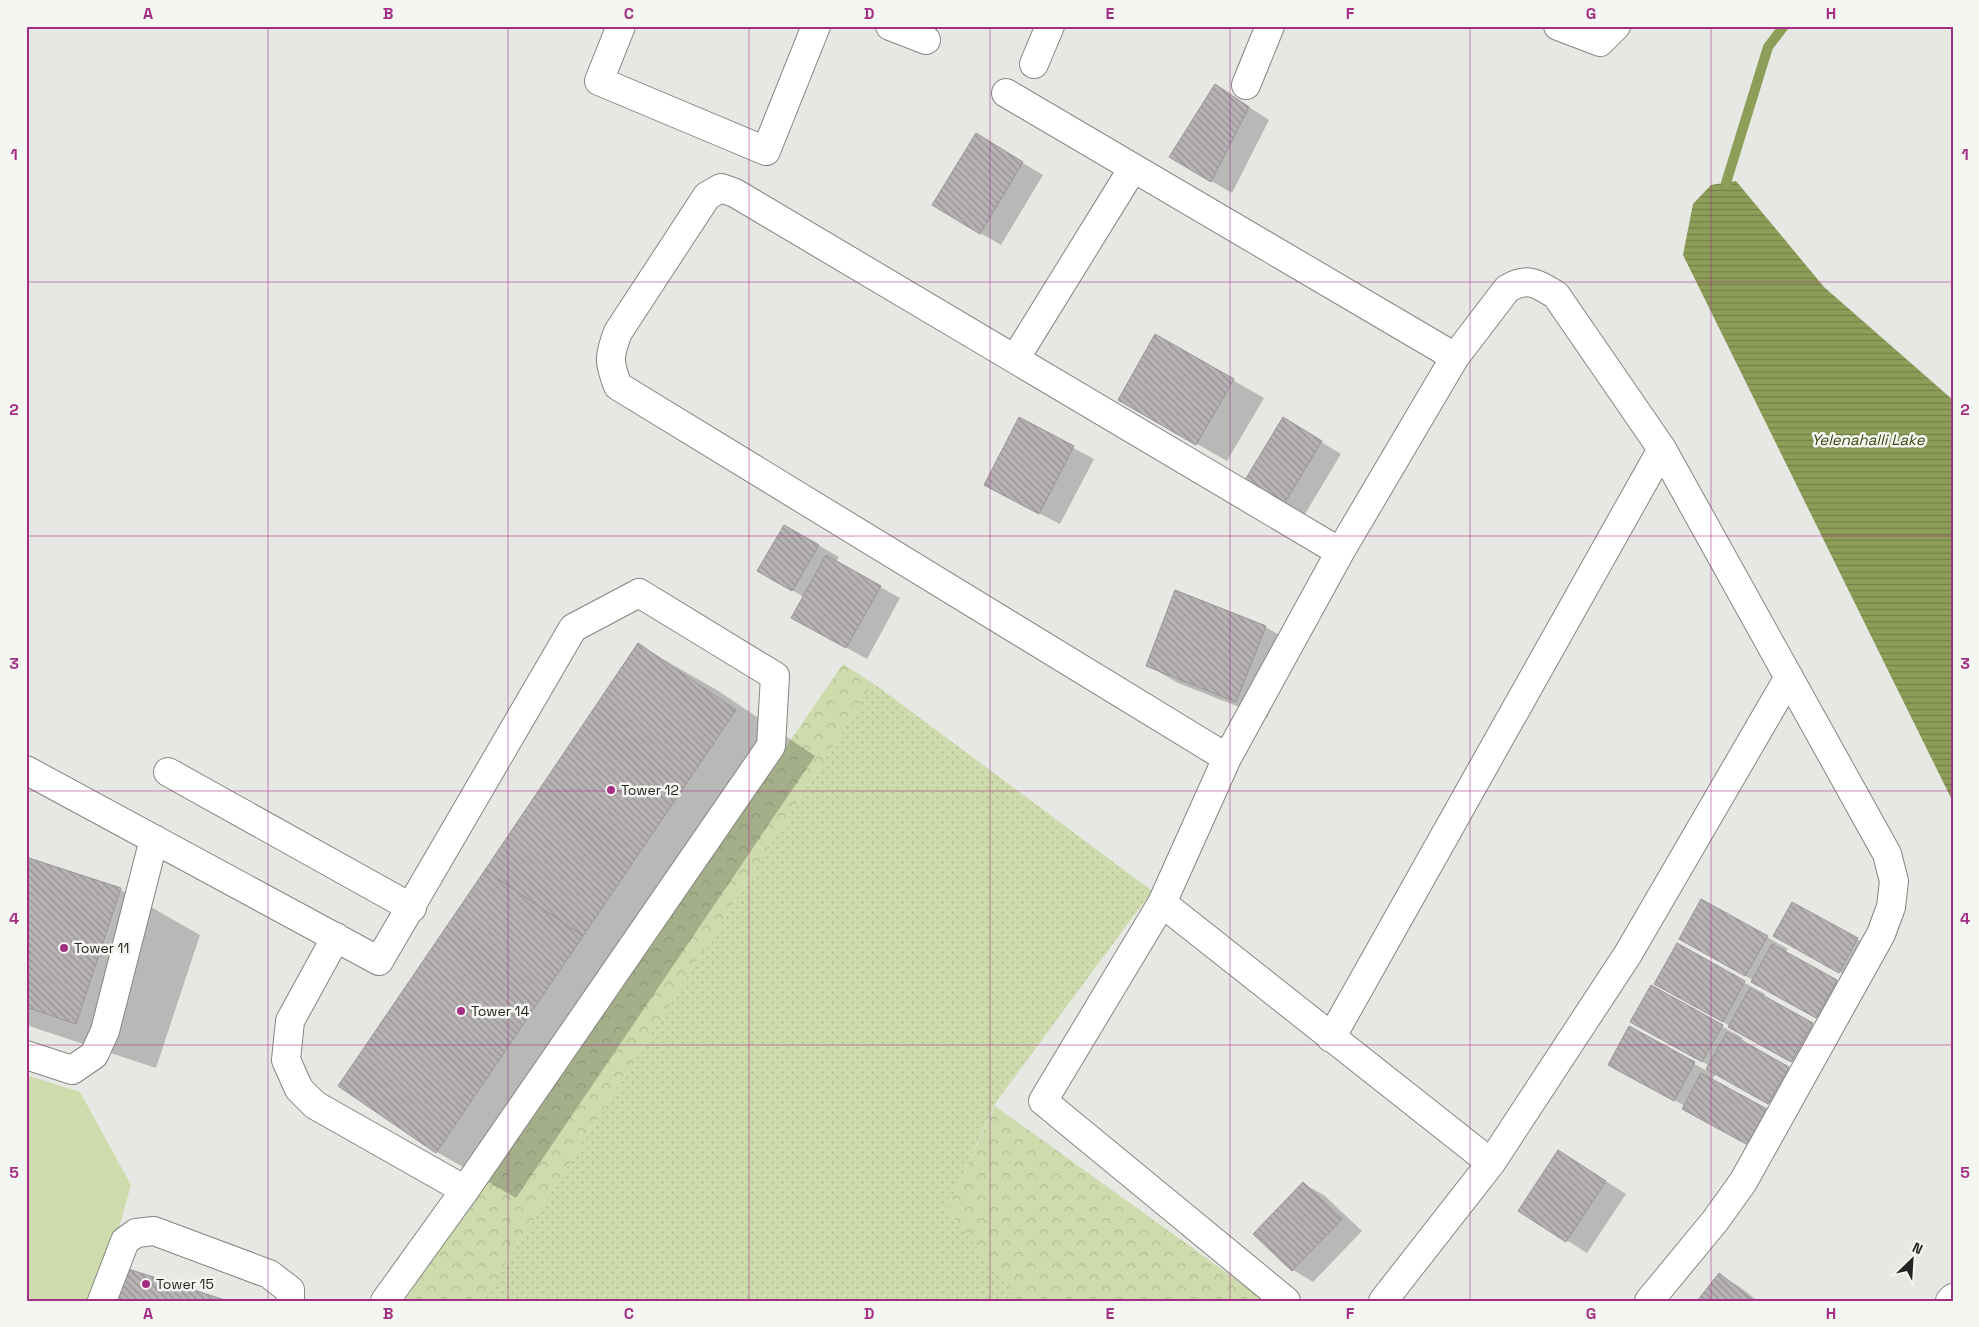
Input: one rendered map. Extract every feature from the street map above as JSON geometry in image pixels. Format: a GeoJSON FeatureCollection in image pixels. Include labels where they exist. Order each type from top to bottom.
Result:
{"type":"FeatureCollection","features":[{"type":"Feature","properties":{"kind":"street"},"geometry":{"type":"LineString","coordinates":[[621,26],[599,81],[766,151],[816,26]]}},
{"type":"Feature","properties":{"kind":"street"},"geometry":{"type":"LineString","coordinates":[[890,26],[926,40]]}},
{"type":"Feature","properties":{"kind":"street"},"geometry":{"type":"LineString","coordinates":[[1034,64],[1050,26]]}},
{"type":"Feature","properties":{"kind":"street"},"geometry":{"type":"LineString","coordinates":[[1246,85],[1270,26]]}},
{"type":"Feature","properties":{"kind":"street"},"geometry":{"type":"LineString","coordinates":[[1558,26],[1600,42],[1616,26]]}},
{"type":"Feature","properties":{"kind":"street"},"geometry":{"type":"LineString","coordinates":[[1006,93],[1455,357]]}},
{"type":"Feature","properties":{"kind":"street"},"geometry":{"type":"LineString","coordinates":[[1015,359],[1133,168]]}},
{"type":"Feature","properties":{"kind":"street"},"geometry":{"type":"LineString","coordinates":[[1227,758],[618,386],[610,368],[611,351],[618,332],[707,196],[720,188],[735,192],[1340,552]]}},
{"type":"Feature","properties":{"kind":"street"},"geometry":{"type":"LineString","coordinates":[[1286,1301],[1043,1101],[1162,903],[1227,758],[1340,552],[1455,357],[1507,289],[1517,283],[1529,281],[1542,286],[1556,295],[1662,449],[1887,854],[1894,881],[1892,907],[1882,934],[1743,1182],[1715,1221],[1649,1301]]}},
{"type":"Feature","properties":{"kind":"street"},"geometry":{"type":"LineString","coordinates":[[1331,1038],[1662,449]]}},
{"type":"Feature","properties":{"kind":"street"},"geometry":{"type":"LineString","coordinates":[[26,770],[379,961],[412,908],[573,628],[639,593],[775,676],[771,746],[465,1190],[385,1301]]}},
{"type":"Feature","properties":{"kind":"street"},"geometry":{"type":"LineString","coordinates":[[1383,1301],[1491,1163],[1628,954],[1790,677]]}},
{"type":"Feature","properties":{"kind":"street"},"geometry":{"type":"LineString","coordinates":[[168,772],[412,908]]}},
{"type":"Feature","properties":{"kind":"street"},"geometry":{"type":"LineString","coordinates":[[26,1055],[72,1070],[94,1056],[105,1031],[154,839]]}},
{"type":"Feature","properties":{"kind":"street"},"geometry":{"type":"LineString","coordinates":[[1162,903],[1491,1163]]}},
{"type":"Feature","properties":{"kind":"street"},"geometry":{"type":"LineString","coordinates":[[336,937],[290,1021],[286,1060],[299,1089],[315,1105],[465,1190]]}},
{"type":"Feature","properties":{"kind":"street"},"geometry":{"type":"LineString","coordinates":[[102,1301],[125,1241],[136,1233],[154,1231],[269,1274],[290,1290],[290,1301]]}},
{"type":"Feature","properties":{"kind":"street"},"geometry":{"type":"LineString","coordinates":[[1950,1301],[1953,1298]]}},
{"type":"Feature","properties":{"kind":"green space"},"geometry":{"type":"Polygon","coordinates":[[[843,664],[873,683],[482,1301],[404,1301],[843,664]]]}},
{"type":"Feature","properties":{"kind":"green space"},"geometry":{"type":"Polygon","coordinates":[[[873,683],[1152,891],[996,1102],[947,1209],[1019,1301],[482,1301],[873,683]]]}},
{"type":"Feature","properties":{"kind":"green space"},"geometry":{"type":"Polygon","coordinates":[[[26,1075],[80,1092],[131,1185],[98,1301],[26,1301],[26,1075]]]}},
{"type":"Feature","properties":{"kind":"green space"},"geometry":{"type":"Polygon","coordinates":[[[995,1106],[1266,1301],[1019,1301],[947,1209],[995,1106]]]}},
{"type":"Feature","properties":{"kind":"water","name":"Yelenahalli Lake"},"geometry":{"type":"Polygon","coordinates":[[[1736,181],[1824,287],[1953,400],[1953,802],[1683,255],[1693,204],[1711,185],[1736,181]]]}},
{"type":"Feature","properties":{"kind":"building"},"geometry":{"type":"Polygon","coordinates":[[[1215,84],[1249,107],[1211,182],[1169,157],[1215,84]]]}},
{"type":"Feature","properties":{"kind":"building"},"geometry":{"type":"Polygon","coordinates":[[[976,133],[1023,162],[980,234],[932,205],[976,133]]]}},
{"type":"Feature","properties":{"kind":"building"},"geometry":{"type":"Polygon","coordinates":[[[1155,334],[1234,379],[1196,445],[1118,400],[1155,334]]]}},
{"type":"Feature","properties":{"kind":"building"},"geometry":{"type":"Polygon","coordinates":[[[1019,417],[1074,446],[1039,514],[984,485],[1019,417]]]}},
{"type":"Feature","properties":{"kind":"building"},"geometry":{"type":"Polygon","coordinates":[[[1283,417],[1322,441],[1284,504],[1245,480],[1283,417]]]}},
{"type":"Feature","properties":{"kind":"building"},"geometry":{"type":"Polygon","coordinates":[[[784,525],[819,545],[792,591],[757,571],[784,525]]]}},
{"type":"Feature","properties":{"kind":"building"},"geometry":{"type":"Polygon","coordinates":[[[826,555],[881,586],[846,648],[791,618],[826,555]]]}},
{"type":"Feature","properties":{"kind":"building"},"geometry":{"type":"Polygon","coordinates":[[[1175,590],[1266,626],[1236,702],[1146,666],[1175,590]]]}},
{"type":"Feature","properties":{"kind":"building","name":"Tower 12"},"geometry":{"type":"Polygon","coordinates":[[[638,643],[736,710],[583,936],[485,870],[638,643]]]}},
{"type":"Feature","properties":{"kind":"building","name":"Tower 11"},"geometry":{"type":"Polygon","coordinates":[[[26,857],[121,888],[76,1024],[26,1007],[26,857]]]}},
{"type":"Feature","properties":{"kind":"building","name":"Tower 14"},"geometry":{"type":"Polygon","coordinates":[[[485,870],[583,936],[436,1153],[338,1086],[485,870]]]}},
{"type":"Feature","properties":{"kind":"building"},"geometry":{"type":"Polygon","coordinates":[[[1701,899],[1768,936],[1745,976],[1679,939],[1701,899]]]}},
{"type":"Feature","properties":{"kind":"building"},"geometry":{"type":"Polygon","coordinates":[[[1792,902],[1858,938],[1839,973],[1773,936],[1792,902]]]}},
{"type":"Feature","properties":{"kind":"building"},"geometry":{"type":"Polygon","coordinates":[[[1677,943],[1745,981],[1723,1022],[1654,984],[1677,943]]]}},
{"type":"Feature","properties":{"kind":"building"},"geometry":{"type":"Polygon","coordinates":[[[1772,944],[1837,980],[1816,1018],[1751,982],[1772,944]]]}},
{"type":"Feature","properties":{"kind":"building"},"geometry":{"type":"Polygon","coordinates":[[[1651,985],[1723,1025],[1702,1062],[1630,1022],[1651,985]]]}},
{"type":"Feature","properties":{"kind":"building"},"geometry":{"type":"Polygon","coordinates":[[[1750,988],[1813,1023],[1791,1062],[1728,1027],[1750,988]]]}},
{"type":"Feature","properties":{"kind":"building"},"geometry":{"type":"Polygon","coordinates":[[[1629,1026],[1695,1062],[1674,1101],[1608,1065],[1629,1026]]]}},
{"type":"Feature","properties":{"kind":"building"},"geometry":{"type":"Polygon","coordinates":[[[1727,1032],[1789,1067],[1768,1104],[1706,1069],[1727,1032]]]}},
{"type":"Feature","properties":{"kind":"building"},"geometry":{"type":"Polygon","coordinates":[[[1701,1073],[1767,1109],[1748,1145],[1682,1109],[1701,1073]]]}},
{"type":"Feature","properties":{"kind":"building"},"geometry":{"type":"Polygon","coordinates":[[[1558,1150],[1606,1181],[1566,1242],[1518,1211],[1558,1150]]]}},
{"type":"Feature","properties":{"kind":"building"},"geometry":{"type":"Polygon","coordinates":[[[1303,1182],[1342,1219],[1292,1271],[1253,1234],[1303,1182]]]}},
{"type":"Feature","properties":{"kind":"building","name":"Tower 15"},"geometry":{"type":"Polygon","coordinates":[[[122,1267],[228,1301],[112,1301],[122,1267]]]}},
{"type":"Feature","properties":{"kind":"building"},"geometry":{"type":"Polygon","coordinates":[[[1719,1273],[1754,1301],[1697,1301],[1719,1273]]]}},
{"type":"Feature","properties":{"kind":"waterway"},"geometry":{"type":"LineString","coordinates":[[1726,183],[1768,47],[1784,26]]}},
{"type":"Feature","properties":{"kind":"place","name":"Tower 12"},"geometry":{"type":"Point","coordinates":[611,790]}},
{"type":"Feature","properties":{"kind":"place","name":"Tower 11"},"geometry":{"type":"Point","coordinates":[64,948]}},
{"type":"Feature","properties":{"kind":"place","name":"Tower 14"},"geometry":{"type":"Point","coordinates":[461,1011]}},
{"type":"Feature","properties":{"kind":"place","name":"Tower 15"},"geometry":{"type":"Point","coordinates":[146,1284]}}]}
